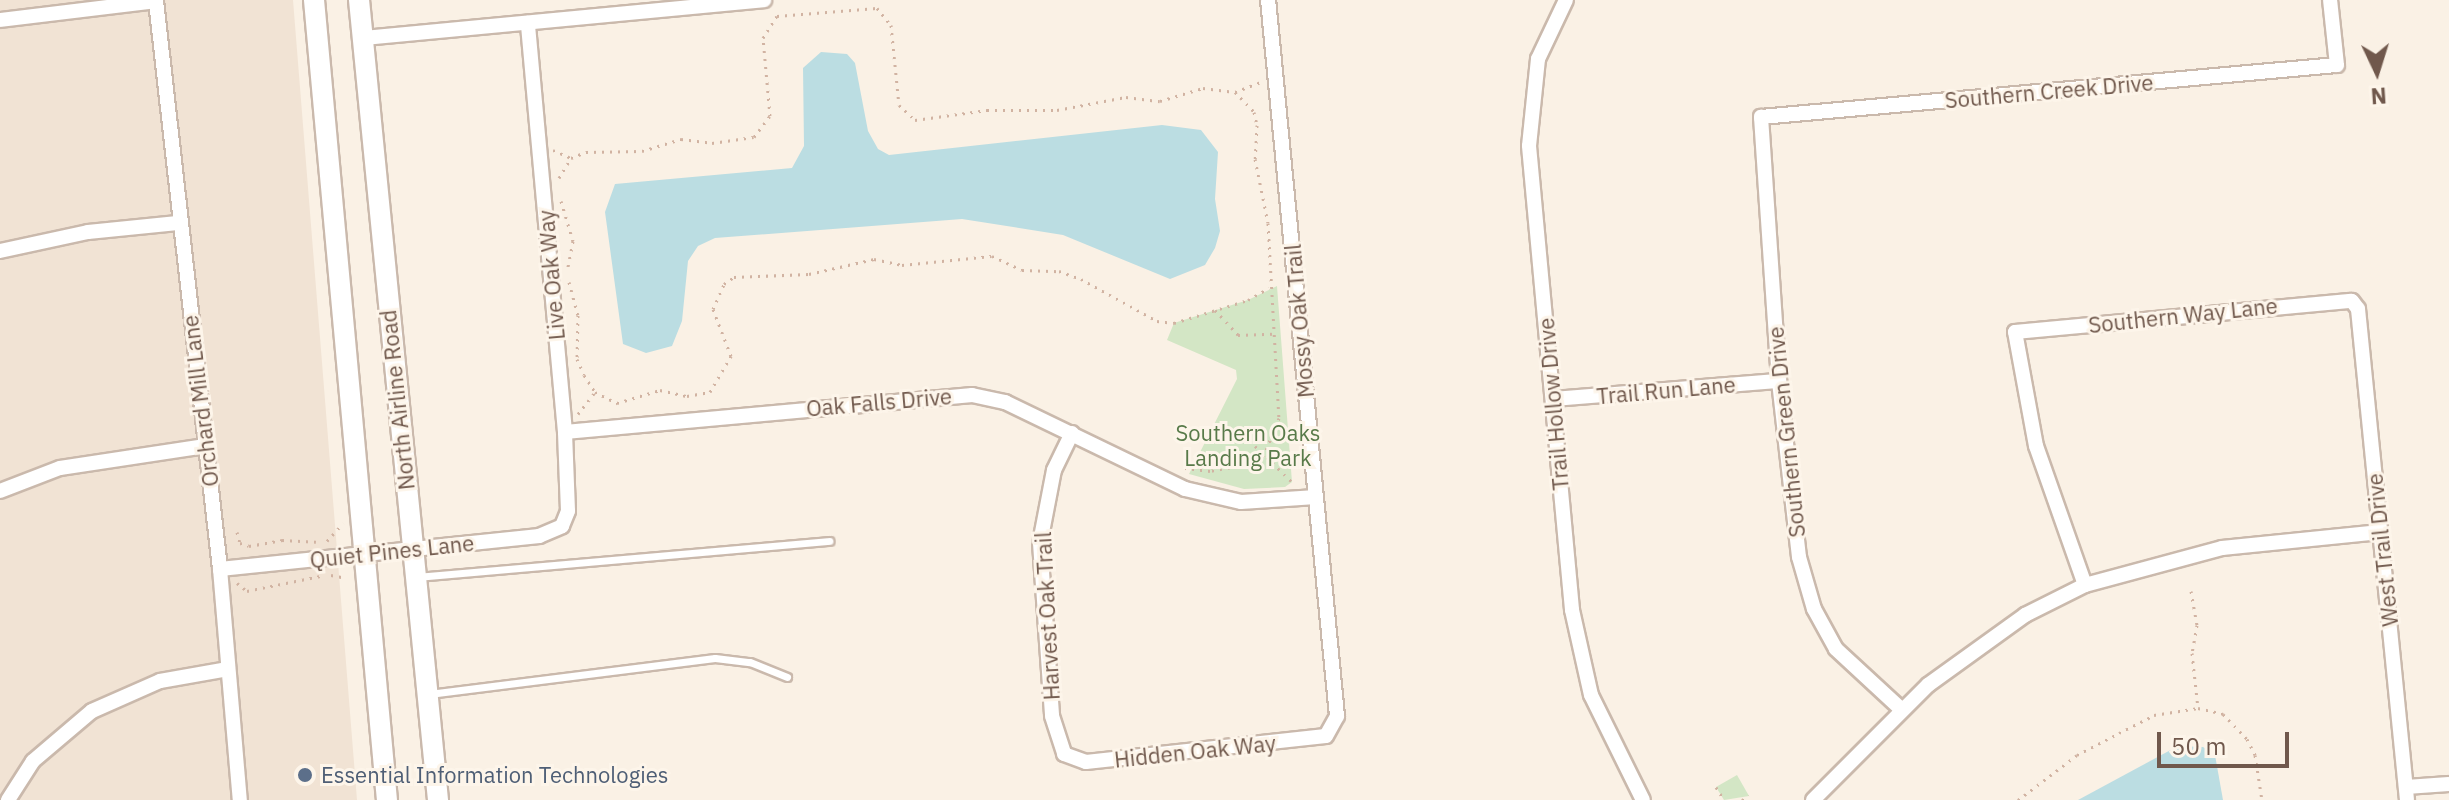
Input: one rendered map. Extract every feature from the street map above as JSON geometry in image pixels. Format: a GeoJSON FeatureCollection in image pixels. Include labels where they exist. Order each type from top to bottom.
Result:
{"type":"FeatureCollection","features":[{"type":"Feature","properties":{"kind":"main road","name":"North Airline Road"},"geometry":{"type":"LineString","coordinates":[[314,0],[387,800]]}},
{"type":"Feature","properties":{"kind":"main road","name":"North Airline Road"},"geometry":{"type":"LineString","coordinates":[[359,0],[438,800]]}},
{"type":"Feature","properties":{"kind":"street"},"geometry":{"type":"LineString","coordinates":[[363,38],[764,0]]}},
{"type":"Feature","properties":{"kind":"street","name":"Mossy Oak Trail"},"geometry":{"type":"LineString","coordinates":[[1268,0],[1312,497],[1337,716],[1326,736]]}},
{"type":"Feature","properties":{"kind":"street","name":"Trail Hollow Drive"},"geometry":{"type":"LineString","coordinates":[[1566,0],[1538,59],[1529,146],[1577,648],[1614,750],[1643,800]]}},
{"type":"Feature","properties":{"kind":"street","name":"Southern Creek Drive"},"geometry":{"type":"LineString","coordinates":[[1761,117],[2337,65],[2330,0]]}},
{"type":"Feature","properties":{"kind":"street"},"geometry":{"type":"LineString","coordinates":[[0,20],[156,1]]}},
{"type":"Feature","properties":{"kind":"street","name":"Orchard Mill Lane"},"geometry":{"type":"LineString","coordinates":[[156,1],[178,223],[220,569],[240,800]]}},
{"type":"Feature","properties":{"kind":"street","name":"Live Oak Way"},"geometry":{"type":"LineString","coordinates":[[528,23],[565,432],[568,511],[562,526]]}},
{"type":"Feature","properties":{"kind":"street","name":"Southern Green Drive"},"geometry":{"type":"LineString","coordinates":[[1761,117],[1779,381],[1799,557],[1814,609],[1836,649],[1902,710]]}},
{"type":"Feature","properties":{"kind":"street"},"geometry":{"type":"LineString","coordinates":[[0,251],[88,232],[178,223]]}},
{"type":"Feature","properties":{"kind":"street","name":"Southern Way Lane"},"geometry":{"type":"LineString","coordinates":[[2085,585],[2036,446],[2015,332],[2352,301]]}},
{"type":"Feature","properties":{"kind":"street","name":"West Trail Drive"},"geometry":{"type":"LineString","coordinates":[[2352,301],[2358,309],[2406,793]]}},
{"type":"Feature","properties":{"kind":"street","name":"Trail Run Lane"},"geometry":{"type":"LineString","coordinates":[[1554,399],[1779,381]]}},
{"type":"Feature","properties":{"kind":"street","name":"Oak Falls Drive"},"geometry":{"type":"LineString","coordinates":[[565,432],[972,395],[1005,402],[1185,489],[1241,502],[1312,497]]}},
{"type":"Feature","properties":{"kind":"street","name":"Harvest Oak Trail"},"geometry":{"type":"LineString","coordinates":[[1064,754],[1052,716],[1040,543],[1054,470],[1072,433]]}},
{"type":"Feature","properties":{"kind":"street"},"geometry":{"type":"LineString","coordinates":[[0,491],[60,468],[205,446]]}},
{"type":"Feature","properties":{"kind":"street","name":"Quiet Pines Lane"},"geometry":{"type":"LineString","coordinates":[[220,569],[539,536],[562,526]]}},
{"type":"Feature","properties":{"kind":"street"},"geometry":{"type":"LineString","coordinates":[[1813,800],[1902,710],[1982,644],[2085,585],[2222,548],[2380,532]]}},
{"type":"Feature","properties":{"kind":"street"},"geometry":{"type":"LineString","coordinates":[[8,800],[33,761],[92,711],[160,681],[228,669]]}},
{"type":"Feature","properties":{"kind":"street","name":"Hidden Oak Way"},"geometry":{"type":"LineString","coordinates":[[1064,754],[1086,762],[1326,736]]}},
{"type":"Feature","properties":{"kind":"street"},"geometry":{"type":"LineString","coordinates":[[2406,793],[2449,784]]}},
{"type":"Feature","properties":{"kind":"lane"},"geometry":{"type":"LineString","coordinates":[[415,577],[829,541]]}},
{"type":"Feature","properties":{"kind":"lane"},"geometry":{"type":"LineString","coordinates":[[427,695],[715,658],[750,662],[787,677]]}},
{"type":"Feature","properties":{"kind":"path"},"geometry":{"type":"LineString","coordinates":[[557,185],[571,158],[586,152],[642,151],[681,139],[735,143],[754,137],[770,116],[763,38],[777,16],[877,8],[891,25],[899,105],[915,120],[987,110],[1057,110],[1126,97],[1160,101],[1203,88],[1235,92],[1276,79]]}},
{"type":"Feature","properties":{"kind":"path"},"geometry":{"type":"LineString","coordinates":[[1185,468],[1238,468],[1264,455],[1279,418],[1269,288],[1268,223],[1253,141],[1257,125],[1254,112],[1235,92]]}},
{"type":"Feature","properties":{"kind":"path"},"geometry":{"type":"LineString","coordinates":[[559,193],[573,241],[567,274],[578,315],[577,359],[595,392],[617,403],[660,390],[687,396],[710,392],[731,356],[713,309],[724,284],[734,277],[809,274],[874,259],[902,265],[992,256],[1022,270],[1059,271],[1081,279],[1157,321],[1192,320],[1269,288]]}},
{"type":"Feature","properties":{"kind":"path"},"geometry":{"type":"LineString","coordinates":[[1215,310],[1238,335],[1272,334]]}},
{"type":"Feature","properties":{"kind":"path"},"geometry":{"type":"LineString","coordinates":[[1255,446],[1312,497]]}},
{"type":"Feature","properties":{"kind":"path"},"geometry":{"type":"LineString","coordinates":[[237,532],[240,543],[249,546],[282,540],[328,541],[341,531],[345,516]]}},
{"type":"Feature","properties":{"kind":"path"},"geometry":{"type":"LineString","coordinates":[[220,569],[247,591],[327,575],[350,582]]}},
{"type":"Feature","properties":{"kind":"path"},"geometry":{"type":"LineString","coordinates":[[2191,591],[2197,625],[2192,653],[2198,708]]}},
{"type":"Feature","properties":{"kind":"path"},"geometry":{"type":"LineString","coordinates":[[2018,800],[2077,755],[2142,721],[2198,708],[2223,714],[2247,739],[2255,755],[2262,800]]}},
{"type":"Feature","properties":{"kind":"path"},"geometry":{"type":"LineString","coordinates":[[1716,787],[1724,800]]}},
{"type":"Feature","properties":{"kind":"path"},"geometry":{"type":"LineString","coordinates":[[1742,800],[1749,796]]}},
{"type":"Feature","properties":{"kind":"shaded area"},"geometry":{"type":"Polygon","coordinates":[[[0,0],[293,0],[357,800],[0,800],[0,0]]]}},
{"type":"Feature","properties":{"kind":"green space","name":"Southern Oaks Landing Park"},"geometry":{"type":"Polygon","coordinates":[[[1277,286],[1292,482],[1285,487],[1244,489],[1189,474],[1237,379],[1236,370],[1167,340],[1174,323],[1248,300],[1277,286]]]}},
{"type":"Feature","properties":{"kind":"green space"},"geometry":{"type":"Polygon","coordinates":[[[1737,775],[1749,796],[1724,800],[1716,787],[1737,775]]]}},
{"type":"Feature","properties":{"kind":"water"},"geometry":{"type":"Polygon","coordinates":[[[821,52],[847,54],[855,63],[868,131],[878,149],[889,155],[1162,125],[1201,130],[1218,152],[1215,199],[1220,231],[1215,248],[1205,265],[1170,279],[1063,235],[962,219],[715,238],[698,246],[688,261],[682,321],[672,346],[646,353],[623,344],[605,212],[615,184],[792,168],[804,146],[803,68],[821,52]]]}},
{"type":"Feature","properties":{"kind":"water"},"geometry":{"type":"Polygon","coordinates":[[[2178,746],[2203,747],[2215,755],[2223,800],[2078,800],[2178,746]]]}},
{"type":"Feature","properties":{"kind":"place","name":"Essential Information Technologies"},"geometry":{"type":"Point","coordinates":[305,775]}}]}
